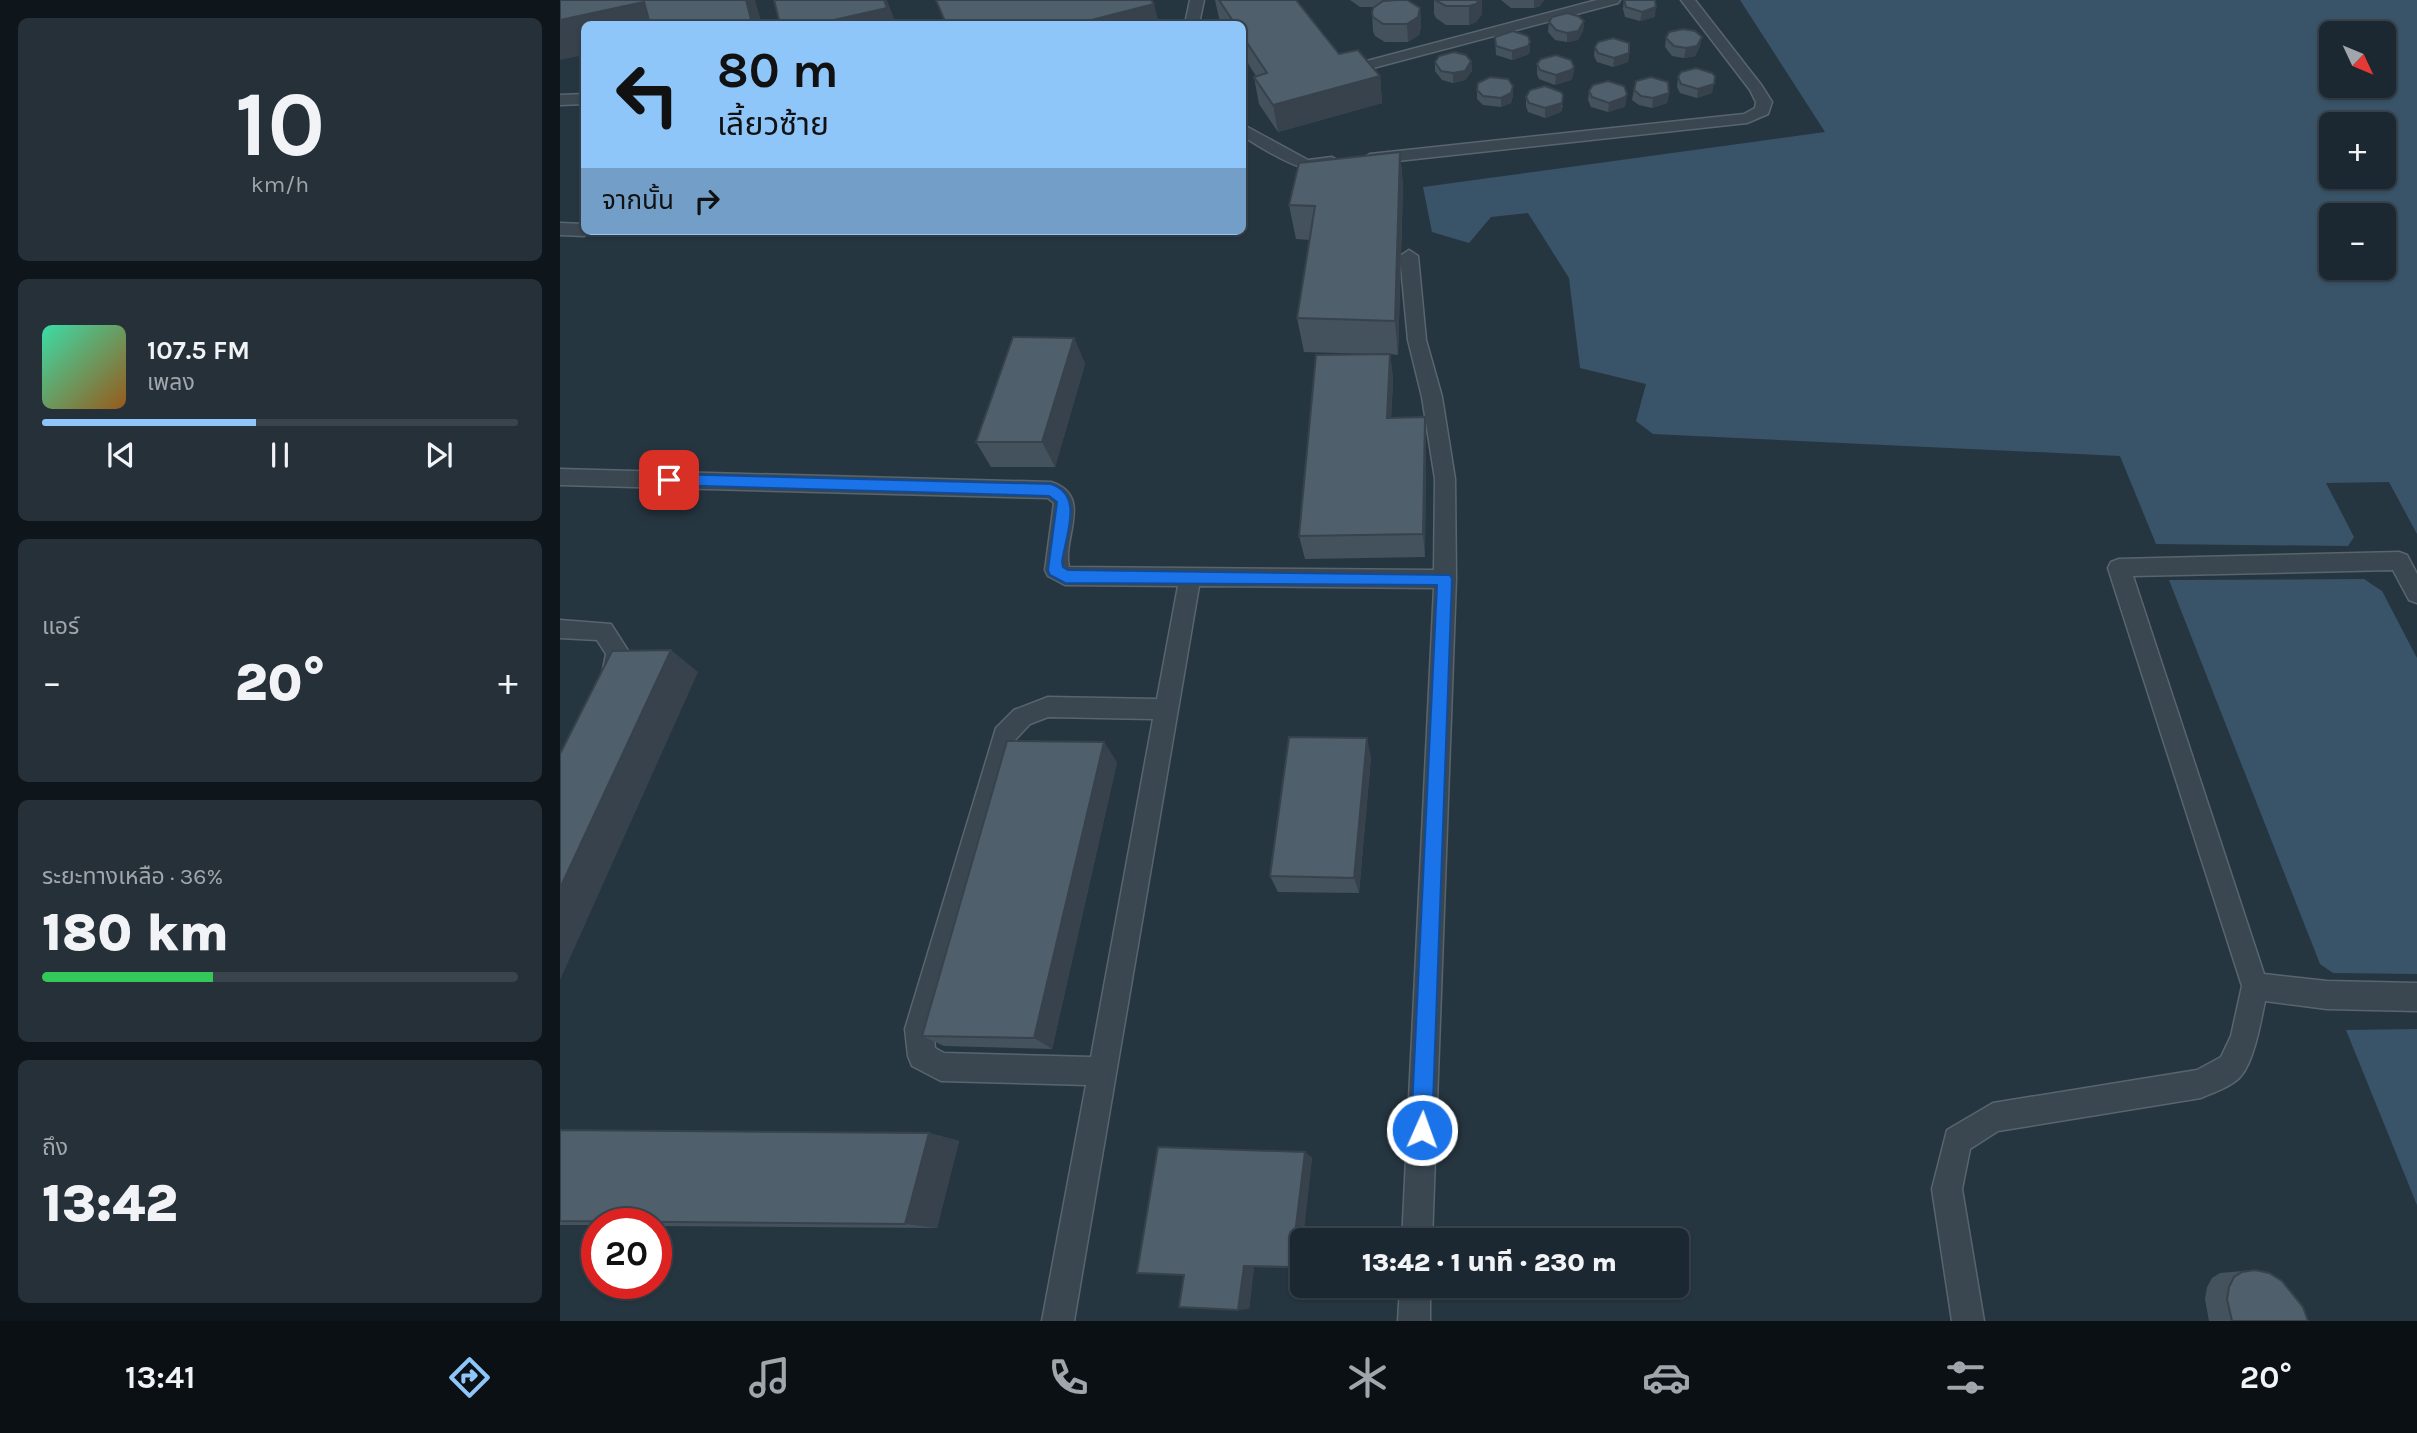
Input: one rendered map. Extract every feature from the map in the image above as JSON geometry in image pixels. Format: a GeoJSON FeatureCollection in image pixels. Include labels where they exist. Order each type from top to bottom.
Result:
{"type":"FeatureCollection","features":[{"type":"Feature","properties":{"kind":"lane"},"geometry":{"type":"LineString","coordinates":[[1193,21],[1197,0]]}},
{"type":"Feature","properties":{"kind":"lane"},"geometry":{"type":"LineString","coordinates":[[1368,65],[1610,0]]}},
{"type":"Feature","properties":{"kind":"lane"},"geometry":{"type":"LineString","coordinates":[[1246,131],[1305,165],[1747,118],[1762,111],[1764,102],[1757,89],[1688,0]]}},
{"type":"Feature","properties":{"kind":"lane"},"geometry":{"type":"LineString","coordinates":[[560,100],[581,99]]}},
{"type":"Feature","properties":{"kind":"lane"},"geometry":{"type":"LineString","coordinates":[[560,229],[581,230]]}},
{"type":"Feature","properties":{"kind":"lane"},"geometry":{"type":"LineString","coordinates":[[1409,256],[1417,340],[1432,397],[1445,479],[1445,579],[1418,1228]]}},
{"type":"Feature","properties":{"kind":"lane"},"geometry":{"type":"LineString","coordinates":[[560,477],[1051,490],[1059,494],[1064,502],[1056,570],[1065,576],[1445,579]]}},
{"type":"Feature","properties":{"kind":"lane"},"geometry":{"type":"LineString","coordinates":[[1968,1321],[1947,1189],[1957,1140],[1993,1117],[2201,1084],[2231,1068],[2244,1038],[2255,986],[2119,568],[2399,561],[2417,594]]}},
{"type":"Feature","properties":{"kind":"lane"},"geometry":{"type":"LineString","coordinates":[[1058,1321],[1190,577]]}},
{"type":"Feature","properties":{"kind":"lane"},"geometry":{"type":"LineString","coordinates":[[560,629],[603,631],[618,653],[613,680],[600,705]]}},
{"type":"Feature","properties":{"kind":"lane"},"geometry":{"type":"LineString","coordinates":[[1103,1071],[941,1067],[922,1056],[919,1029],[1004,735],[1022,717],[1048,707],[1166,709]]}},
{"type":"Feature","properties":{"kind":"lane"},"geometry":{"type":"LineString","coordinates":[[2255,986],[2327,995],[2417,997]]}},
{"type":"Feature","properties":{"kind":"lane"},"geometry":{"type":"LineString","coordinates":[[1413,1321],[1414,1298]]}},
{"type":"Feature","properties":{"kind":"water"},"geometry":{"type":"Polygon","coordinates":[[[1740,0],[2417,0],[2417,534],[2389,482],[2326,483],[2354,537],[2348,546],[2156,544],[2120,456],[1653,434],[1636,421],[1646,384],[1580,368],[1569,278],[1528,213],[1491,217],[1469,243],[1432,232],[1423,187],[1825,132],[1740,0]]]}},
{"type":"Feature","properties":{"kind":"water"},"geometry":{"type":"Polygon","coordinates":[[[2364,579],[2382,591],[2417,658],[2417,974],[2333,973],[2320,964],[2169,580],[2364,579]]]}},
{"type":"Feature","properties":{"kind":"water"},"geometry":{"type":"Polygon","coordinates":[[[2417,1029],[2417,1205],[2346,1030],[2417,1029]]]}},
{"type":"Feature","properties":{"kind":"building"},"geometry":{"type":"Polygon","coordinates":[[[560,0],[746,0],[751,21],[649,21],[644,2],[560,20],[560,0]]]}},
{"type":"Feature","properties":{"kind":"building"},"geometry":{"type":"Polygon","coordinates":[[[774,0],[884,0],[887,8],[829,21],[779,21],[774,0]]]}},
{"type":"Feature","properties":{"kind":"building"},"geometry":{"type":"Polygon","coordinates":[[[936,0],[1151,0],[1154,4],[1088,21],[945,21],[936,0]]]}},
{"type":"Feature","properties":{"kind":"building"},"geometry":{"type":"Polygon","coordinates":[[[1219,0],[1296,0],[1339,54],[1358,50],[1380,76],[1273,105],[1254,77],[1267,73],[1246,41],[1246,21],[1233,21],[1219,0]]]}},
{"type":"Feature","properties":{"kind":"building"},"geometry":{"type":"Polygon","coordinates":[[[1407,0],[1420,8],[1418,17],[1407,24],[1383,24],[1373,17],[1373,8],[1383,1],[1407,0]]]}},
{"type":"Feature","properties":{"kind":"building"},"geometry":{"type":"Polygon","coordinates":[[[1435,0],[1479,0],[1469,6],[1446,6],[1435,0]]]}},
{"type":"Feature","properties":{"kind":"building"},"geometry":{"type":"Polygon","coordinates":[[[1624,0],[1655,0],[1656,7],[1642,12],[1626,7],[1624,0]]]}},
{"type":"Feature","properties":{"kind":"building"},"geometry":{"type":"Polygon","coordinates":[[[1567,13],[1584,21],[1578,31],[1567,33],[1556,30],[1549,22],[1552,17],[1567,13]]]}},
{"type":"Feature","properties":{"kind":"building"},"geometry":{"type":"Polygon","coordinates":[[[1683,29],[1695,31],[1702,37],[1697,46],[1674,46],[1666,38],[1669,32],[1683,29]]]}},
{"type":"Feature","properties":{"kind":"building"},"geometry":{"type":"Polygon","coordinates":[[[1513,31],[1528,36],[1528,46],[1512,51],[1496,46],[1495,37],[1513,31]]]}},
{"type":"Feature","properties":{"kind":"building"},"geometry":{"type":"Polygon","coordinates":[[[1613,38],[1629,43],[1629,53],[1614,58],[1598,53],[1595,47],[1598,42],[1613,38]]]}},
{"type":"Feature","properties":{"kind":"building"},"geometry":{"type":"Polygon","coordinates":[[[1454,52],[1466,55],[1471,61],[1465,71],[1441,71],[1435,62],[1439,56],[1454,52]]]}},
{"type":"Feature","properties":{"kind":"building"},"geometry":{"type":"Polygon","coordinates":[[[1556,55],[1571,60],[1574,67],[1556,75],[1540,70],[1537,64],[1541,59],[1556,55]]]}},
{"type":"Feature","properties":{"kind":"building"},"geometry":{"type":"Polygon","coordinates":[[[1696,68],[1712,73],[1715,76],[1714,84],[1698,89],[1681,84],[1678,77],[1681,72],[1696,68]]]}},
{"type":"Feature","properties":{"kind":"building"},"geometry":{"type":"Polygon","coordinates":[[[1490,77],[1508,79],[1513,86],[1511,93],[1501,98],[1483,96],[1477,90],[1478,83],[1490,77]]]}},
{"type":"Feature","properties":{"kind":"building"},"geometry":{"type":"Polygon","coordinates":[[[1651,77],[1668,82],[1669,93],[1653,98],[1641,96],[1634,90],[1636,81],[1651,77]]]}},
{"type":"Feature","properties":{"kind":"building"},"geometry":{"type":"Polygon","coordinates":[[[1608,81],[1624,86],[1627,94],[1625,97],[1609,103],[1592,97],[1589,91],[1593,85],[1608,81]]]}},
{"type":"Feature","properties":{"kind":"building"},"geometry":{"type":"Polygon","coordinates":[[[1545,86],[1561,92],[1562,103],[1545,108],[1529,103],[1526,97],[1530,90],[1545,86]]]}},
{"type":"Feature","properties":{"kind":"building"},"geometry":{"type":"Polygon","coordinates":[[[1400,152],[1395,321],[1297,318],[1315,206],[1289,205],[1299,163],[1400,152]]]}},
{"type":"Feature","properties":{"kind":"building"},"geometry":{"type":"Polygon","coordinates":[[[1013,337],[1074,338],[1042,442],[976,442],[1013,337]]]}},
{"type":"Feature","properties":{"kind":"building"},"geometry":{"type":"Polygon","coordinates":[[[1390,354],[1387,418],[1425,417],[1423,534],[1299,536],[1316,355],[1390,354]]]}},
{"type":"Feature","properties":{"kind":"building"},"geometry":{"type":"Polygon","coordinates":[[[671,650],[560,888],[560,754],[612,651],[671,650]]]}},
{"type":"Feature","properties":{"kind":"building"},"geometry":{"type":"Polygon","coordinates":[[[1289,737],[1367,738],[1354,878],[1270,876],[1289,737]]]}},
{"type":"Feature","properties":{"kind":"building"},"geometry":{"type":"Polygon","coordinates":[[[1007,741],[1104,742],[1034,1038],[922,1036],[1007,741]]]}},
{"type":"Feature","properties":{"kind":"building"},"geometry":{"type":"Polygon","coordinates":[[[560,1130],[929,1133],[905,1224],[672,1222],[672,1208],[581,1208],[581,1221],[560,1221],[560,1130]]]}},
{"type":"Feature","properties":{"kind":"building"},"geometry":{"type":"Polygon","coordinates":[[[1158,1147],[1305,1152],[1296,1228],[1290,1228],[1290,1267],[1244,1266],[1238,1310],[1179,1307],[1184,1275],[1137,1273],[1158,1147]]]}},
{"type":"Feature","properties":{"kind":"building"},"geometry":{"type":"Polygon","coordinates":[[[2255,1270],[2269,1273],[2282,1281],[2303,1307],[2308,1321],[2232,1321],[2227,1299],[2229,1287],[2234,1277],[2242,1272],[2255,1270]]]}},
{"type":"Feature","properties":{"kind":"route"},"geometry":{"type":"LineString","coordinates":[[669,480],[1051,490],[1059,494],[1064,502],[1055,562],[1056,570],[1065,576],[1445,579],[1422,1130]]}}]}
